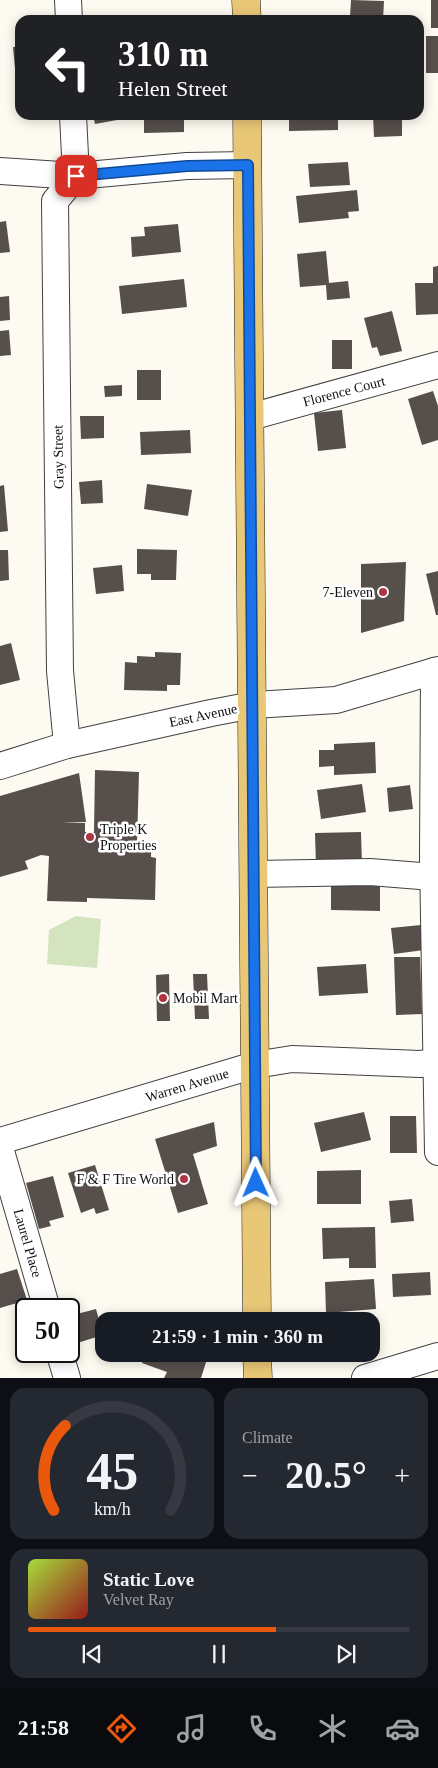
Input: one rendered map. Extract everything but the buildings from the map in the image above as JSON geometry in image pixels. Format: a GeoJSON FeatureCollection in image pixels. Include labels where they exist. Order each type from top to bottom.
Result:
{"type":"FeatureCollection","features":[{"type":"Feature","properties":{"kind":"main road"},"geometry":{"type":"LineString","coordinates":[[246,0],[247,15]]}},
{"type":"Feature","properties":{"kind":"main road"},"geometry":{"type":"LineString","coordinates":[[248,120],[257,1312]]}},
{"type":"Feature","properties":{"kind":"main road"},"geometry":{"type":"LineString","coordinates":[[257,1362],[258,1378]]}},
{"type":"Feature","properties":{"kind":"street"},"geometry":{"type":"LineString","coordinates":[[68,0],[69,15]]}},
{"type":"Feature","properties":{"kind":"street"},"geometry":{"type":"LineString","coordinates":[[74,120],[76,176]]}},
{"type":"Feature","properties":{"kind":"street"},"geometry":{"type":"LineString","coordinates":[[0,170],[76,176],[187,166],[248,165]]}},
{"type":"Feature","properties":{"kind":"street","name":"Gray Street"},"geometry":{"type":"LineString","coordinates":[[67,746],[60,671],[55,201],[76,176]]}},
{"type":"Feature","properties":{"kind":"street","name":"Florence Court"},"geometry":{"type":"LineString","coordinates":[[250,417],[438,365]]}},
{"type":"Feature","properties":{"kind":"street"},"geometry":{"type":"LineString","coordinates":[[436,671],[433,877],[438,1152]]}},
{"type":"Feature","properties":{"kind":"street","name":"East Avenue"},"geometry":{"type":"LineString","coordinates":[[0,766],[67,746],[211,713],[253,705],[336,700],[436,671]]}},
{"type":"Feature","properties":{"kind":"street"},"geometry":{"type":"LineString","coordinates":[[254,874],[370,872],[433,877]]}},
{"type":"Feature","properties":{"kind":"street","name":"Warren Avenue"},"geometry":{"type":"LineString","coordinates":[[0,1141],[255,1065],[292,1059],[420,1064],[437,1062]]}},
{"type":"Feature","properties":{"kind":"street","name":"Laurel Place"},"geometry":{"type":"LineString","coordinates":[[0,1148],[44,1298]]}},
{"type":"Feature","properties":{"kind":"street"},"geometry":{"type":"LineString","coordinates":[[365,1378],[438,1356]]}},
{"type":"Feature","properties":{"kind":"street"},"geometry":{"type":"LineString","coordinates":[[63,1363],[67,1378]]}},
{"type":"Feature","properties":{"kind":"green space"},"geometry":{"type":"Polygon","coordinates":[[[76,916],[101,919],[97,968],[47,964],[49,930],[76,916]]]}},
{"type":"Feature","properties":{"kind":"place","name":"7-Eleven"},"geometry":{"type":"Point","coordinates":[383,592]}},
{"type":"Feature","properties":{"kind":"place","name":"Triple K Properties"},"geometry":{"type":"Point","coordinates":[90,837]}},
{"type":"Feature","properties":{"kind":"place","name":"Mobil Mart"},"geometry":{"type":"Point","coordinates":[163,998]}},
{"type":"Feature","properties":{"kind":"place","name":"F & F Tire World"},"geometry":{"type":"Point","coordinates":[184,1179]}},
{"type":"Feature","properties":{"kind":"route"},"geometry":{"type":"LineString","coordinates":[[76,176],[187,166],[248,165],[256,1183]]}}]}
